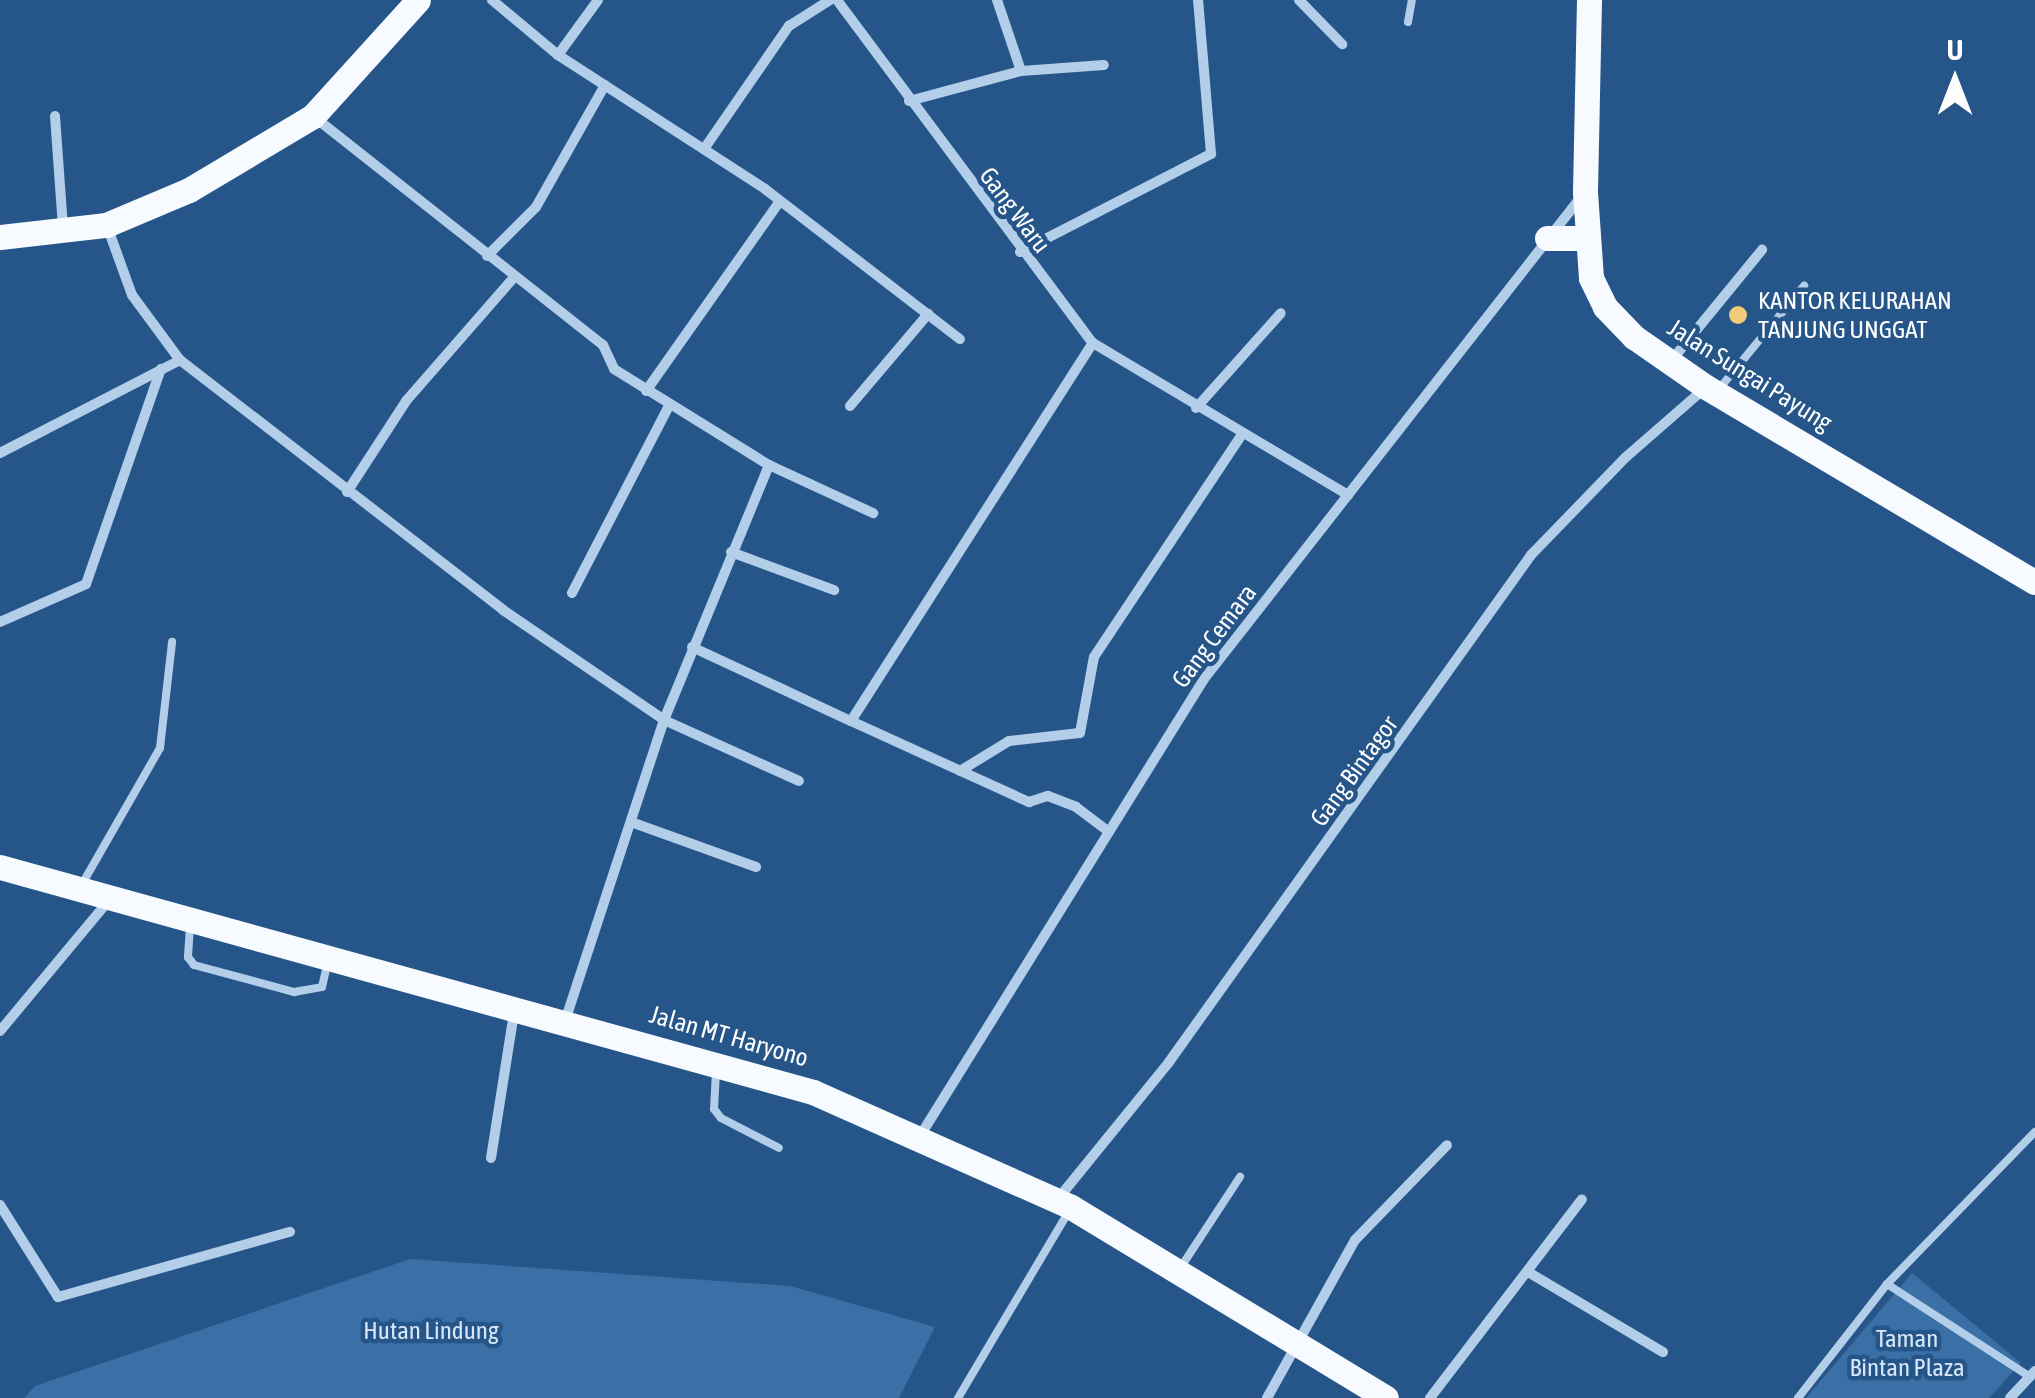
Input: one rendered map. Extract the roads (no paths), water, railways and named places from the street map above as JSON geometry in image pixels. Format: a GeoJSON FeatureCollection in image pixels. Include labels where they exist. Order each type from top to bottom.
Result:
{"type":"FeatureCollection","features":[{"type":"Feature","properties":{"kind":"main road"},"geometry":{"type":"LineString","coordinates":[[0,237],[106,225],[189,190],[313,116],[418,0]]}},
{"type":"Feature","properties":{"kind":"main road","name":"Jalan Sungai Payung"},"geometry":{"type":"LineString","coordinates":[[1588,0],[1585,192],[1591,278],[1605,307],[1711,390],[2035,582]]}},
{"type":"Feature","properties":{"kind":"main road"},"geometry":{"type":"LineString","coordinates":[[1548,238],[1588,238]]}},
{"type":"Feature","properties":{"kind":"main road","name":"Jalan MT Haryono"},"geometry":{"type":"LineString","coordinates":[[4,875],[78,889],[717,1062],[920,1136],[1064,1204],[1386,1398]]}},
{"type":"Feature","properties":{"kind":"street"},"geometry":{"type":"LineString","coordinates":[[492,0],[558,55],[780,201],[960,339]]}},
{"type":"Feature","properties":{"kind":"street"},"geometry":{"type":"LineString","coordinates":[[558,55],[598,0]]}},
{"type":"Feature","properties":{"kind":"street"},"geometry":{"type":"LineString","coordinates":[[704,149],[789,26],[833,0]]}},
{"type":"Feature","properties":{"kind":"street","name":"Gang Waru"},"geometry":{"type":"LineString","coordinates":[[833,0],[1020,252],[1093,342],[1242,433]]}},
{"type":"Feature","properties":{"kind":"street"},"geometry":{"type":"LineString","coordinates":[[997,0],[1022,70]]}},
{"type":"Feature","properties":{"kind":"street"},"geometry":{"type":"LineString","coordinates":[[1020,252],[1211,154],[1198,0]]}},
{"type":"Feature","properties":{"kind":"street"},"geometry":{"type":"LineString","coordinates":[[1299,0],[1342,44]]}},
{"type":"Feature","properties":{"kind":"street"},"geometry":{"type":"LineString","coordinates":[[909,101],[1022,70],[1104,65]]}},
{"type":"Feature","properties":{"kind":"street"},"geometry":{"type":"LineString","coordinates":[[487,256],[536,207],[605,85]]}},
{"type":"Feature","properties":{"kind":"street"},"geometry":{"type":"LineString","coordinates":[[55,116],[64,228]]}},
{"type":"Feature","properties":{"kind":"street"},"geometry":{"type":"LineString","coordinates":[[313,116],[603,346],[609,366],[769,465],[873,513]]}},
{"type":"Feature","properties":{"kind":"street","name":"Gang Cemara"},"geometry":{"type":"LineString","coordinates":[[920,1136],[1106,830],[1204,679],[1585,192]]}},
{"type":"Feature","properties":{"kind":"street"},"geometry":{"type":"LineString","coordinates":[[646,391],[780,201]]}},
{"type":"Feature","properties":{"kind":"street"},"geometry":{"type":"LineString","coordinates":[[106,225],[132,295],[180,360],[347,492],[664,720],[799,780]]}},
{"type":"Feature","properties":{"kind":"street"},"geometry":{"type":"LineString","coordinates":[[1671,362],[1762,250]]}},
{"type":"Feature","properties":{"kind":"street"},"geometry":{"type":"LineString","coordinates":[[347,492],[406,401],[514,276]]}},
{"type":"Feature","properties":{"kind":"street"},"geometry":{"type":"LineString","coordinates":[[1196,408],[1282,313]]}},
{"type":"Feature","properties":{"kind":"street"},"geometry":{"type":"LineString","coordinates":[[850,406],[928,314]]}},
{"type":"Feature","properties":{"kind":"street"},"geometry":{"type":"LineString","coordinates":[[851,721],[1093,342]]}},
{"type":"Feature","properties":{"kind":"street"},"geometry":{"type":"LineString","coordinates":[[0,452],[180,360]]}},
{"type":"Feature","properties":{"kind":"street"},"geometry":{"type":"LineString","coordinates":[[0,622],[86,584],[161,369]]}},
{"type":"Feature","properties":{"kind":"street","name":"Gang Bintagor"},"geometry":{"type":"LineString","coordinates":[[1064,1204],[1531,555],[1626,457],[1711,390]]}},
{"type":"Feature","properties":{"kind":"street"},"geometry":{"type":"LineString","coordinates":[[572,593],[668,406]]}},
{"type":"Feature","properties":{"kind":"street"},"geometry":{"type":"LineString","coordinates":[[960,772],[1009,741],[1080,733],[1100,645],[1242,433],[1348,495]]}},
{"type":"Feature","properties":{"kind":"street"},"geometry":{"type":"LineString","coordinates":[[565,1022],[664,720],[769,465]]}},
{"type":"Feature","properties":{"kind":"street"},"geometry":{"type":"LineString","coordinates":[[731,552],[834,590]]}},
{"type":"Feature","properties":{"kind":"street"},"geometry":{"type":"LineString","coordinates":[[692,648],[1029,802],[1048,796],[1062,801],[1106,830]]}},
{"type":"Feature","properties":{"kind":"street"},"geometry":{"type":"LineString","coordinates":[[632,822],[756,867]]}},
{"type":"Feature","properties":{"kind":"street"},"geometry":{"type":"LineString","coordinates":[[0,1031],[111,898]]}},
{"type":"Feature","properties":{"kind":"street"},"geometry":{"type":"LineString","coordinates":[[491,1158],[515,1007]]}},
{"type":"Feature","properties":{"kind":"street"},"geometry":{"type":"LineString","coordinates":[[1268,1398],[1354,1240],[1447,1146]]}},
{"type":"Feature","properties":{"kind":"street"},"geometry":{"type":"LineString","coordinates":[[1430,1398],[1582,1199]]}},
{"type":"Feature","properties":{"kind":"street"},"geometry":{"type":"LineString","coordinates":[[0,1206],[58,1298],[290,1232]]}},
{"type":"Feature","properties":{"kind":"street"},"geometry":{"type":"LineString","coordinates":[[1528,1272],[1662,1352]]}},
{"type":"Feature","properties":{"kind":"street"},"geometry":{"type":"LineString","coordinates":[[2010,1398],[2033,1376]]}},
{"type":"Feature","properties":{"kind":"lane"},"geometry":{"type":"LineString","coordinates":[[1408,22],[1412,0]]}},
{"type":"Feature","properties":{"kind":"lane"},"geometry":{"type":"LineString","coordinates":[[1711,390],[1804,286]]}},
{"type":"Feature","properties":{"kind":"lane"},"geometry":{"type":"LineString","coordinates":[[78,889],[160,748],[172,642]]}},
{"type":"Feature","properties":{"kind":"lane"},"geometry":{"type":"LineString","coordinates":[[191,919],[188,957],[194,965],[314,993],[322,987],[329,956]]}},
{"type":"Feature","properties":{"kind":"lane"},"geometry":{"type":"LineString","coordinates":[[717,1062],[714,1109],[778,1148]]}},
{"type":"Feature","properties":{"kind":"lane"},"geometry":{"type":"LineString","coordinates":[[1798,1398],[1887,1284],[2035,1132]]}},
{"type":"Feature","properties":{"kind":"lane"},"geometry":{"type":"LineString","coordinates":[[1179,1271],[1240,1178]]}},
{"type":"Feature","properties":{"kind":"lane"},"geometry":{"type":"LineString","coordinates":[[958,1398],[1064,1204]]}},
{"type":"Feature","properties":{"kind":"lane"},"geometry":{"type":"LineString","coordinates":[[1887,1284],[2033,1376]]}},
{"type":"Feature","properties":{"kind":"place","name":"KANTOR KELURAHAN TANJUNG UNGGAT"},"geometry":{"type":"Point","coordinates":[1738,315]}},
{"type":"Feature","properties":{"kind":"park label","name":"Hutan Lindung"},"geometry":{"type":"Point","coordinates":[431,1330]}},
{"type":"Feature","properties":{"kind":"park label","name":"Taman Bintan Plaza"},"geometry":{"type":"Point","coordinates":[1907,1354]}}]}
